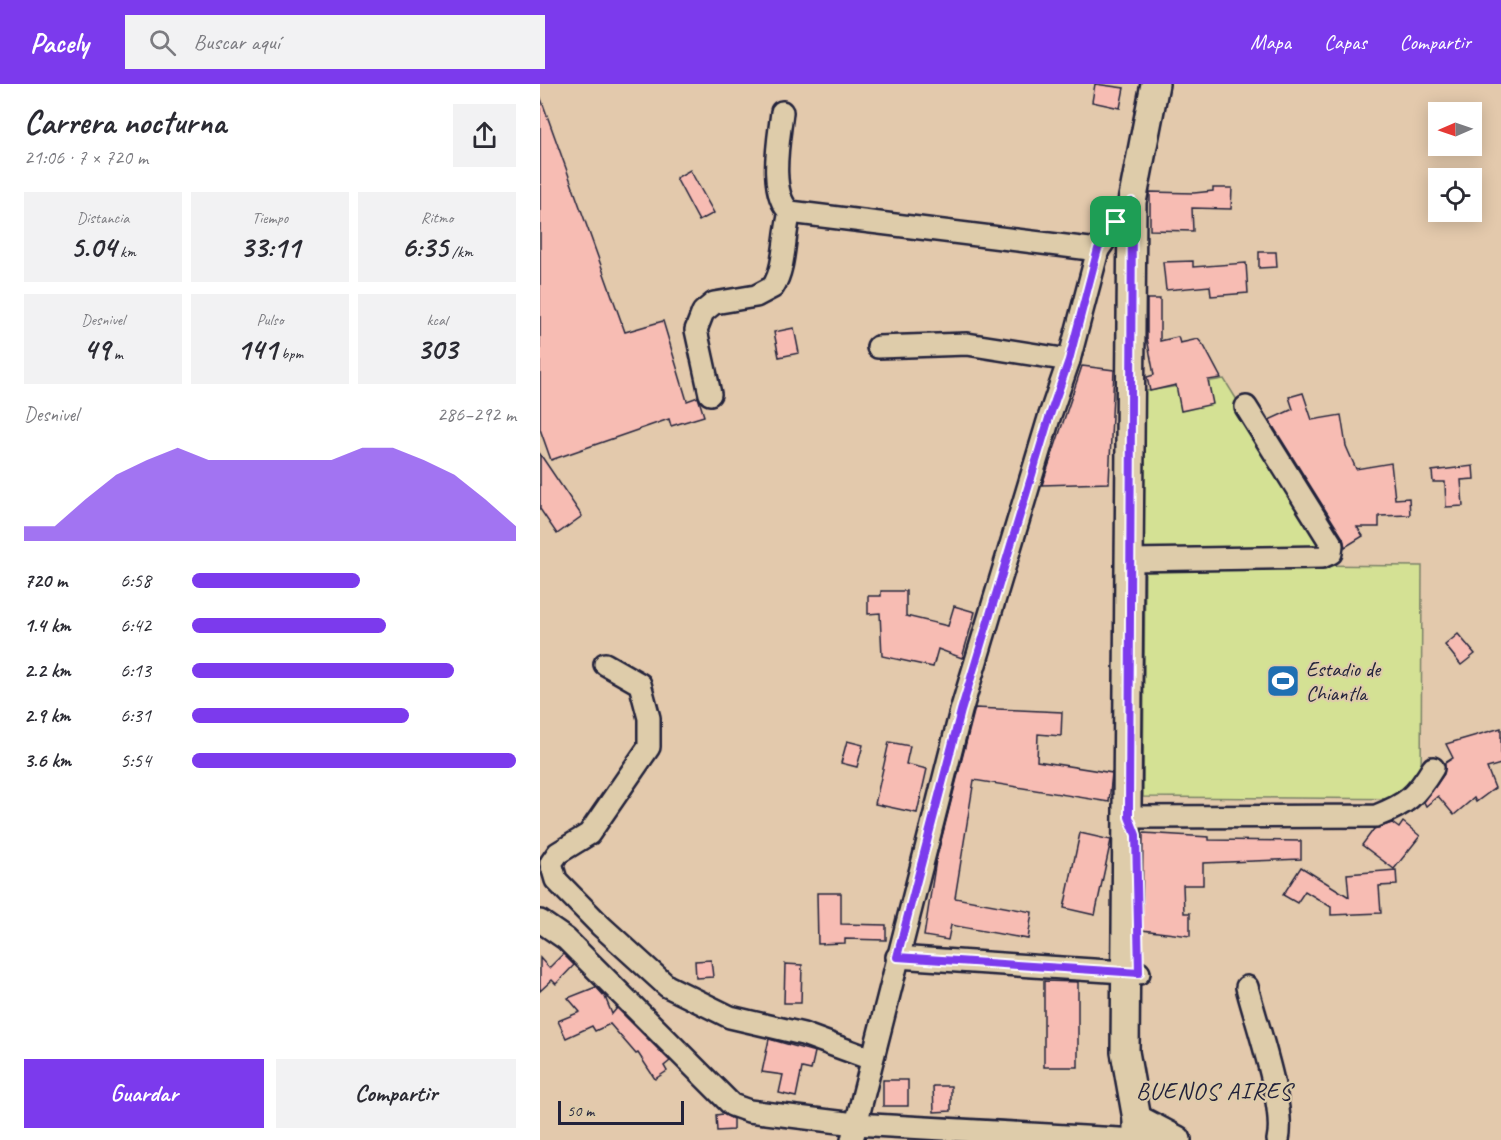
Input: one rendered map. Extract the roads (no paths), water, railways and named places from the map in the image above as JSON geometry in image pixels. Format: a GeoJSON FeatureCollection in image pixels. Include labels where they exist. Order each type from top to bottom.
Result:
{"type":"FeatureCollection","features":[{"type":"Feature","properties":{"kind":"main road"},"geometry":{"type":"LineString","coordinates":[[1155,84],[1132,202],[1129,817],[1136,835],[1132,972],[1138,1054],[1132,1085],[1137,1133],[1177,1140]]}},
{"type":"Feature","properties":{"kind":"street"},"geometry":{"type":"LineString","coordinates":[[782,112],[777,151],[778,193],[781,205],[790,212],[1098,249]]}},
{"type":"Feature","properties":{"kind":"street"},"geometry":{"type":"LineString","coordinates":[[854,1132],[961,711],[1049,418],[1069,360],[1098,249],[1132,202]]}},
{"type":"Feature","properties":{"kind":"street"},"geometry":{"type":"LineString","coordinates":[[710,394],[696,330],[703,312],[714,303],[756,296],[772,287],[779,277],[783,262],[783,237],[790,212]]}},
{"type":"Feature","properties":{"kind":"street"},"geometry":{"type":"LineString","coordinates":[[878,347],[967,344],[1069,360]]}},
{"type":"Feature","properties":{"kind":"street"},"geometry":{"type":"LineString","coordinates":[[1129,560],[1322,557],[1331,553],[1332,545],[1246,407]]}},
{"type":"Feature","properties":{"kind":"street"},"geometry":{"type":"LineString","coordinates":[[606,664],[640,684],[649,718],[649,747],[589,834],[558,853],[551,863],[556,879],[601,926],[667,986],[730,1017],[803,1034],[871,1059]]}},
{"type":"Feature","properties":{"kind":"street"},"geometry":{"type":"LineString","coordinates":[[1129,817],[1376,816],[1408,802],[1420,790],[1433,768]]}},
{"type":"Feature","properties":{"kind":"street"},"geometry":{"type":"LineString","coordinates":[[540,921],[566,939],[732,1105],[749,1111],[854,1132],[1137,1133]]}},
{"type":"Feature","properties":{"kind":"street"},"geometry":{"type":"LineString","coordinates":[[897,957],[1132,972]]}},
{"type":"Feature","properties":{"kind":"street"},"geometry":{"type":"LineString","coordinates":[[1247,987],[1275,1093],[1281,1130],[1278,1140]]}},
{"type":"Feature","properties":{"kind":"place","name":"Estadio de Chiantla"},"geometry":{"type":"Point","coordinates":[1283,681]}},
{"type":"Feature","properties":{"kind":"district","name":"BUENOS AIRES"},"geometry":{"type":"Point","coordinates":[1214,1091]}}]}
